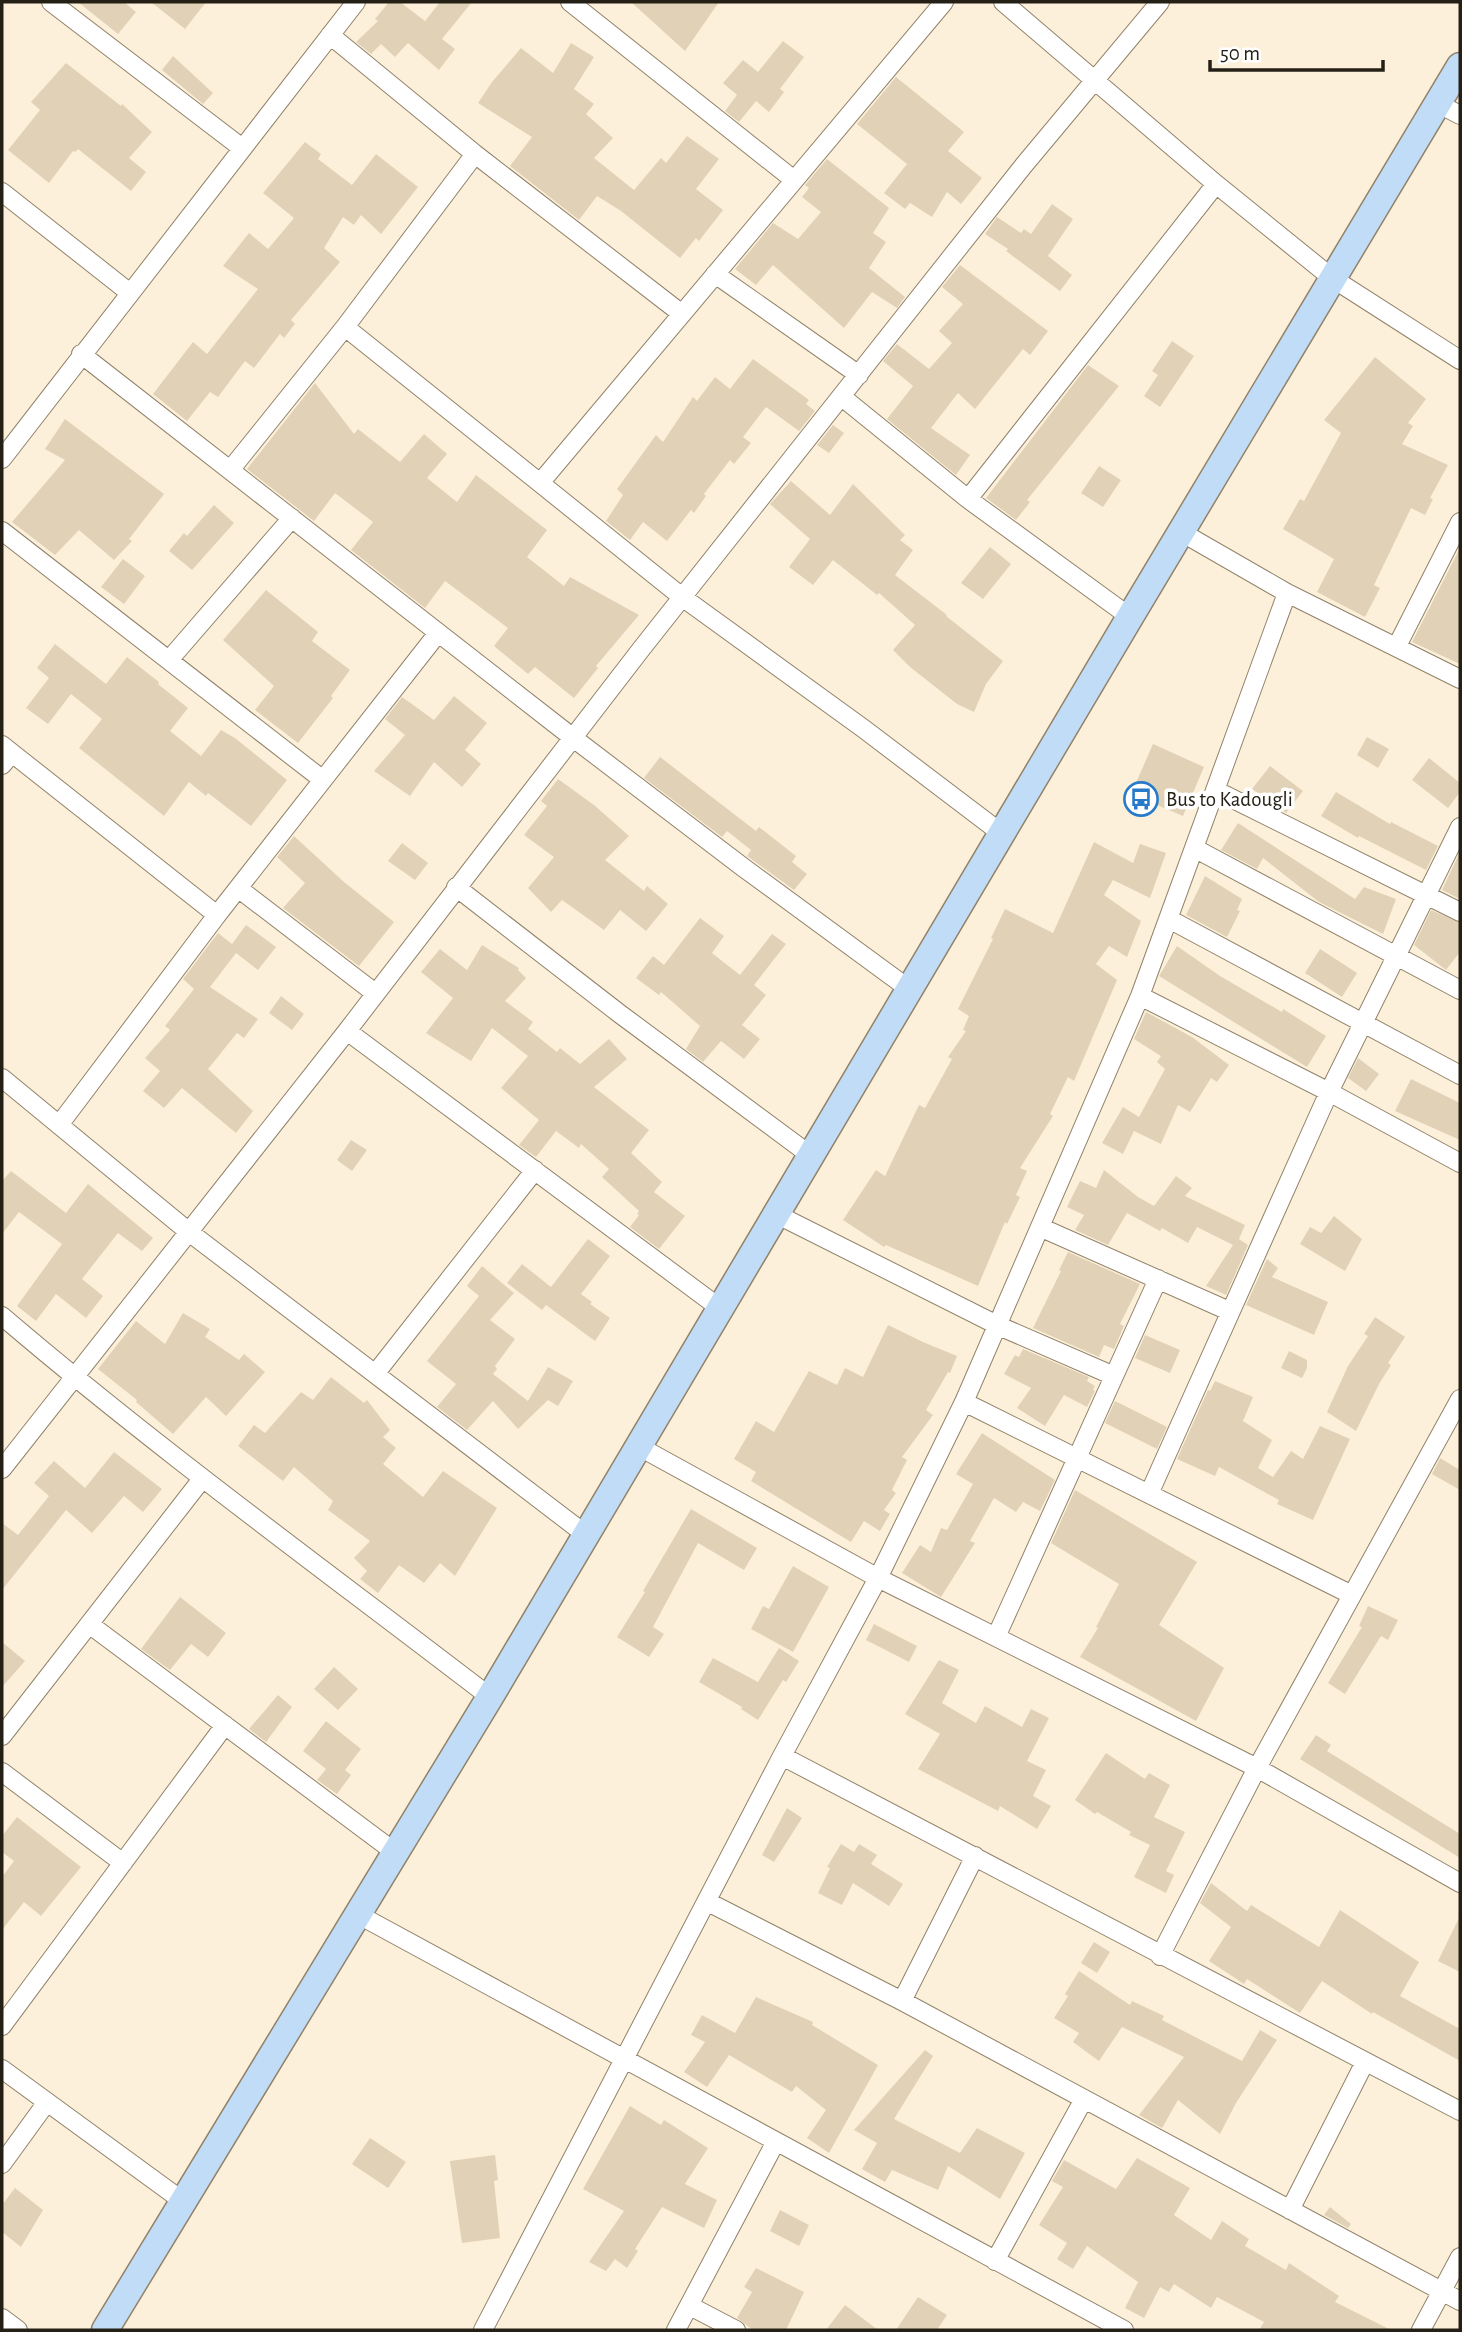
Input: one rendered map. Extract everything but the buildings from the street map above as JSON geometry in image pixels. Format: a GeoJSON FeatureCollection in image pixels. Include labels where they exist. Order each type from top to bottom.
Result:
{"type":"FeatureCollection","features":[{"type":"Feature","properties":{"kind":"main road"},"geometry":{"type":"LineString","coordinates":[[105,2330],[490,1698],[1332,278],[1449,109],[1460,66]]}},
{"type":"Feature","properties":{"kind":"street"},"geometry":{"type":"LineString","coordinates":[[51,2],[242,148]]}},
{"type":"Feature","properties":{"kind":"street"},"geometry":{"type":"LineString","coordinates":[[570,2],[794,180]]}},
{"type":"Feature","properties":{"kind":"street"},"geometry":{"type":"LineString","coordinates":[[540,483],[944,2]]}},
{"type":"Feature","properties":{"kind":"street"},"geometry":{"type":"LineString","coordinates":[[1003,2],[1216,184],[1332,278],[1460,360]]}},
{"type":"Feature","properties":{"kind":"street"},"geometry":{"type":"LineString","coordinates":[[2,1469],[347,1031],[682,597],[1024,165],[1160,2]]}},
{"type":"Feature","properties":{"kind":"street"},"geometry":{"type":"LineString","coordinates":[[2,459],[8,438],[130,293],[354,3]]}},
{"type":"Feature","properties":{"kind":"street"},"geometry":{"type":"LineString","coordinates":[[330,34],[475,154],[682,314]]}},
{"type":"Feature","properties":{"kind":"street"},"geometry":{"type":"LineString","coordinates":[[231,469],[345,327],[475,154]]}},
{"type":"Feature","properties":{"kind":"street"},"geometry":{"type":"LineString","coordinates":[[968,499],[1216,184]]}},
{"type":"Feature","properties":{"kind":"street"},"geometry":{"type":"LineString","coordinates":[[2,192],[130,293]]}},
{"type":"Feature","properties":{"kind":"street"},"geometry":{"type":"LineString","coordinates":[[715,274],[859,375]]}},
{"type":"Feature","properties":{"kind":"street"},"geometry":{"type":"LineString","coordinates":[[345,327],[682,597],[864,729],[1001,833]]}},
{"type":"Feature","properties":{"kind":"street"},"geometry":{"type":"LineString","coordinates":[[81,354],[572,737],[909,989]]}},
{"type":"Feature","properties":{"kind":"street"},"geometry":{"type":"LineString","coordinates":[[842,397],[968,499],[1130,617]]}},
{"type":"Feature","properties":{"kind":"street"},"geometry":{"type":"LineString","coordinates":[[169,660],[292,519]]}},
{"type":"Feature","properties":{"kind":"street"},"geometry":{"type":"LineString","coordinates":[[1397,646],[1460,522]]}},
{"type":"Feature","properties":{"kind":"street"},"geometry":{"type":"LineString","coordinates":[[2,531],[323,780]]}},
{"type":"Feature","properties":{"kind":"street"},"geometry":{"type":"LineString","coordinates":[[1181,532],[1287,593],[1460,679]]}},
{"type":"Feature","properties":{"kind":"street"},"geometry":{"type":"LineString","coordinates":[[483,2330],[782,1756],[878,1578],[964,1402],[1042,1228],[1140,996],[1287,593]]}},
{"type":"Feature","properties":{"kind":"street"},"geometry":{"type":"LineString","coordinates":[[59,1125],[217,915],[438,633]]}},
{"type":"Feature","properties":{"kind":"street"},"geometry":{"type":"LineString","coordinates":[[5,754],[217,915]]}},
{"type":"Feature","properties":{"kind":"street"},"geometry":{"type":"LineString","coordinates":[[1215,790],[1427,893],[1460,912]]}},
{"type":"Feature","properties":{"kind":"street"},"geometry":{"type":"LineString","coordinates":[[1149,1494],[1329,1092],[1460,827]]}},
{"type":"Feature","properties":{"kind":"street"},"geometry":{"type":"LineString","coordinates":[[1194,848],[1460,990]]}},
{"type":"Feature","properties":{"kind":"street"},"geometry":{"type":"LineString","coordinates":[[456,887],[620,1014],[810,1155]]}},
{"type":"Feature","properties":{"kind":"street"},"geometry":{"type":"LineString","coordinates":[[238,888],[375,993]]}},
{"type":"Feature","properties":{"kind":"street"},"geometry":{"type":"LineString","coordinates":[[1168,919],[1460,1075]]}},
{"type":"Feature","properties":{"kind":"street"},"geometry":{"type":"LineString","coordinates":[[1140,996],[1329,1092],[1460,1163]]}},
{"type":"Feature","properties":{"kind":"street"},"geometry":{"type":"LineString","coordinates":[[347,1031],[720,1309]]}},
{"type":"Feature","properties":{"kind":"street"},"geometry":{"type":"LineString","coordinates":[[2,1078],[189,1232],[585,1534]]}},
{"type":"Feature","properties":{"kind":"street"},"geometry":{"type":"LineString","coordinates":[[375,1374],[535,1170]]}},
{"type":"Feature","properties":{"kind":"street"},"geometry":{"type":"LineString","coordinates":[[776,1214],[999,1326],[1114,1376]]}},
{"type":"Feature","properties":{"kind":"street"},"geometry":{"type":"LineString","coordinates":[[1042,1228],[1229,1311]]}},
{"type":"Feature","properties":{"kind":"street"},"geometry":{"type":"LineString","coordinates":[[996,1637],[1158,1279]]}},
{"type":"Feature","properties":{"kind":"street"},"geometry":{"type":"LineString","coordinates":[[2,1315],[74,1377],[202,1479],[490,1698]]}},
{"type":"Feature","properties":{"kind":"street"},"geometry":{"type":"LineString","coordinates":[[1160,1956],[1257,1768],[1460,1399]]}},
{"type":"Feature","properties":{"kind":"street"},"geometry":{"type":"LineString","coordinates":[[964,1402],[1352,1595]]}},
{"type":"Feature","properties":{"kind":"street"},"geometry":{"type":"LineString","coordinates":[[638,1447],[878,1578],[1257,1768],[1460,1883]]}},
{"type":"Feature","properties":{"kind":"street"},"geometry":{"type":"LineString","coordinates":[[2,1736],[202,1479]]}},
{"type":"Feature","properties":{"kind":"street"},"geometry":{"type":"LineString","coordinates":[[89,1624],[396,1853]]}},
{"type":"Feature","properties":{"kind":"street"},"geometry":{"type":"LineString","coordinates":[[2,2026],[225,1725]]}},
{"type":"Feature","properties":{"kind":"street"},"geometry":{"type":"LineString","coordinates":[[782,1756],[1460,2111]]}},
{"type":"Feature","properties":{"kind":"street"},"geometry":{"type":"LineString","coordinates":[[2,1772],[123,1863]]}},
{"type":"Feature","properties":{"kind":"street"},"geometry":{"type":"LineString","coordinates":[[902,2001],[975,1856]]}},
{"type":"Feature","properties":{"kind":"street"},"geometry":{"type":"LineString","coordinates":[[708,1902],[902,2001],[1460,2301]]}},
{"type":"Feature","properties":{"kind":"street"},"geometry":{"type":"LineString","coordinates":[[359,1915],[1124,2330]]}},
{"type":"Feature","properties":{"kind":"street"},"geometry":{"type":"LineString","coordinates":[[1290,2210],[1365,2062]]}},
{"type":"Feature","properties":{"kind":"street"},"geometry":{"type":"LineString","coordinates":[[2,2069],[184,2202]]}},
{"type":"Feature","properties":{"kind":"street"},"geometry":{"type":"LineString","coordinates":[[995,2261],[1084,2099]]}},
{"type":"Feature","properties":{"kind":"street"},"geometry":{"type":"LineString","coordinates":[[2,2164],[47,2102]]}},
{"type":"Feature","properties":{"kind":"street"},"geometry":{"type":"LineString","coordinates":[[676,2330],[775,2143]]}},
{"type":"Feature","properties":{"kind":"street"},"geometry":{"type":"LineString","coordinates":[[1421,2330],[1460,2257]]}},
{"type":"Feature","properties":{"kind":"street"},"geometry":{"type":"LineString","coordinates":[[690,2306],[736,2330]]}},
{"type":"Feature","properties":{"kind":"street"},"geometry":{"type":"LineString","coordinates":[[2,2318],[18,2330]]}},
{"type":"Feature","properties":{"kind":"place","name":"Bus to Kadougli"},"geometry":{"type":"Point","coordinates":[1141,799]}}]}
